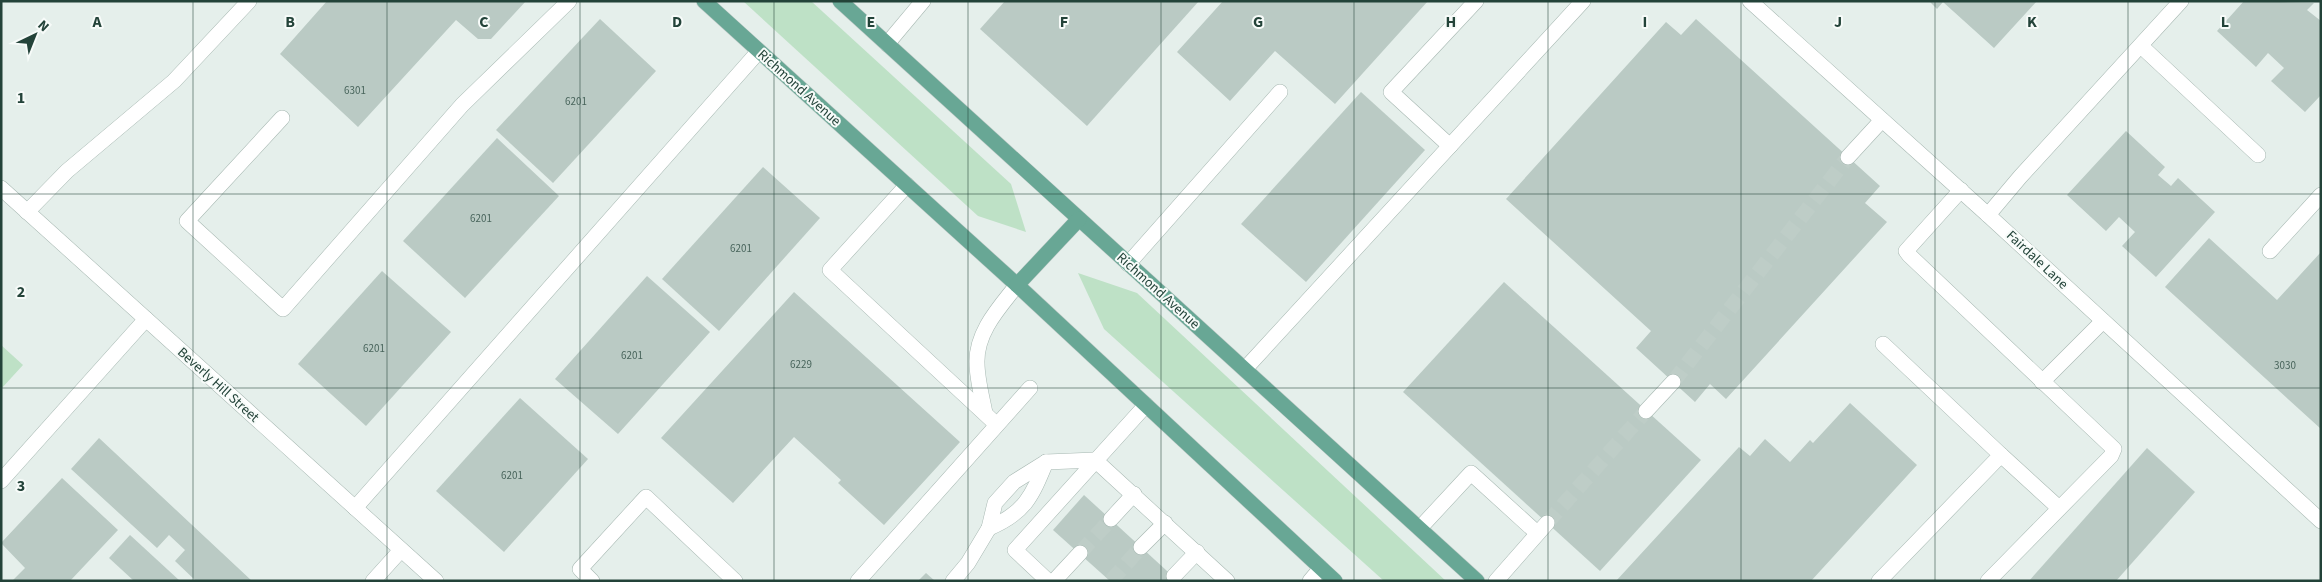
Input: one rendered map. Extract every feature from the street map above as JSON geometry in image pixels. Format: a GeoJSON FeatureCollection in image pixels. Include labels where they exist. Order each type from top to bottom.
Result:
{"type":"FeatureCollection","features":[{"type":"Feature","properties":{"kind":"main road","name":"Richmond Avenue"},"geometry":{"type":"LineString","coordinates":[[704,1],[1017,285],[1335,581]]}},
{"type":"Feature","properties":{"kind":"main road","name":"Richmond Avenue"},"geometry":{"type":"LineString","coordinates":[[840,1],[1478,581]]}},
{"type":"Feature","properties":{"kind":"main road"},"geometry":{"type":"LineString","coordinates":[[1017,285],[1079,219]]}},
{"type":"Feature","properties":{"kind":"street"},"geometry":{"type":"LineString","coordinates":[[27,212],[68,171],[174,81],[249,1]]}},
{"type":"Feature","properties":{"kind":"street"},"geometry":{"type":"LineString","coordinates":[[282,118],[187,221],[283,308],[462,105],[569,1]]}},
{"type":"Feature","properties":{"kind":"street"},"geometry":{"type":"LineString","coordinates":[[887,44],[923,1]]}},
{"type":"Feature","properties":{"kind":"street"},"geometry":{"type":"LineString","coordinates":[[1450,146],[1391,92],[1476,1]]}},
{"type":"Feature","properties":{"kind":"street"},"geometry":{"type":"LineString","coordinates":[[1245,369],[1583,1]]}},
{"type":"Feature","properties":{"kind":"street","name":"Fairdale Lane"},"geometry":{"type":"LineString","coordinates":[[1750,1],[1961,190],[2321,521]]}},
{"type":"Feature","properties":{"kind":"street"},"geometry":{"type":"LineString","coordinates":[[1988,215],[2020,177],[2181,1]]}},
{"type":"Feature","properties":{"kind":"street"},"geometry":{"type":"LineString","coordinates":[[2141,46],[2258,155]]}},
{"type":"Feature","properties":{"kind":"street"},"geometry":{"type":"LineString","coordinates":[[355,508],[759,51]]}},
{"type":"Feature","properties":{"kind":"street"},"geometry":{"type":"LineString","coordinates":[[1128,264],[1280,92]]}},
{"type":"Feature","properties":{"kind":"street"},"geometry":{"type":"LineString","coordinates":[[1848,157],[1882,120]]}},
{"type":"Feature","properties":{"kind":"street"},"geometry":{"type":"LineString","coordinates":[[907,185],[830,270],[996,424]]}},
{"type":"Feature","properties":{"kind":"street","name":"Beverly Hill Street"},"geometry":{"type":"LineString","coordinates":[[1,188],[436,581]]}},
{"type":"Feature","properties":{"kind":"street"},"geometry":{"type":"LineString","coordinates":[[1961,190],[1906,251],[2114,449],[2111,456],[1988,581]]}},
{"type":"Feature","properties":{"kind":"street"},"geometry":{"type":"LineString","coordinates":[[2270,251],[2321,195]]}},
{"type":"Feature","properties":{"kind":"street"},"geometry":{"type":"LineString","coordinates":[[985,413],[977,362],[980,342],[990,320],[1017,285]]}},
{"type":"Feature","properties":{"kind":"street"},"geometry":{"type":"LineString","coordinates":[[1,481],[146,319]]}},
{"type":"Feature","properties":{"kind":"street"},"geometry":{"type":"LineString","coordinates":[[2042,382],[2103,321]]}},
{"type":"Feature","properties":{"kind":"street"},"geometry":{"type":"LineString","coordinates":[[1883,344],[2059,508]]}},
{"type":"Feature","properties":{"kind":"street"},"geometry":{"type":"LineString","coordinates":[[1646,411],[1672,382]]}},
{"type":"Feature","properties":{"kind":"street"},"geometry":{"type":"LineString","coordinates":[[858,581],[1030,388]]}},
{"type":"Feature","properties":{"kind":"street"},"geometry":{"type":"LineString","coordinates":[[1080,553],[1048,580],[1015,550],[1146,405]]}},
{"type":"Feature","properties":{"kind":"street"},"geometry":{"type":"LineString","coordinates":[[1879,581],[2001,455]]}},
{"type":"Feature","properties":{"kind":"street"},"geometry":{"type":"LineString","coordinates":[[953,581],[968,563],[989,528],[995,503],[1014,482],[1046,462],[1095,460],[1227,581]]}},
{"type":"Feature","properties":{"kind":"street"},"geometry":{"type":"LineString","coordinates":[[989,528],[1009,520],[1032,495],[1046,462]]}},
{"type":"Feature","properties":{"kind":"street"},"geometry":{"type":"LineString","coordinates":[[1420,528],[1471,473],[1542,528],[1496,581]]}},
{"type":"Feature","properties":{"kind":"street"},"geometry":{"type":"LineString","coordinates":[[1111,519],[1134,494]]}},
{"type":"Feature","properties":{"kind":"street"},"geometry":{"type":"LineString","coordinates":[[592,581],[580,569],[646,497],[735,581]]}},
{"type":"Feature","properties":{"kind":"street"},"geometry":{"type":"LineString","coordinates":[[1141,547],[1165,523]]}},
{"type":"Feature","properties":{"kind":"street"},"geometry":{"type":"LineString","coordinates":[[374,581],[401,550]]}},
{"type":"Feature","properties":{"kind":"street"},"geometry":{"type":"LineString","coordinates":[[1174,576],[1197,552]]}},
{"type":"Feature","properties":{"kind":"street"},"geometry":{"type":"LineString","coordinates":[[1310,581],[1321,568]]}},
{"type":"Feature","properties":{"kind":"green space"},"geometry":{"type":"Polygon","coordinates":[[[743,1],[811,1],[1011,184],[1026,232],[978,216],[743,1]]]}},
{"type":"Feature","properties":{"kind":"green space"},"geometry":{"type":"Polygon","coordinates":[[[1078,273],[1137,293],[1446,581],[1384,581],[1104,329],[1078,273]]]}},
{"type":"Feature","properties":{"kind":"green space"},"geometry":{"type":"Polygon","coordinates":[[[1,345],[23,365],[1,389],[1,345]]]}},
{"type":"Feature","properties":{"kind":"building"},"geometry":{"type":"Polygon","coordinates":[[[327,1],[526,1],[491,39],[478,39],[456,20],[358,127],[280,54],[327,1]]]}},
{"type":"Feature","properties":{"kind":"building"},"geometry":{"type":"Polygon","coordinates":[[[1005,1],[1199,1],[1087,126],[980,29],[1005,1]]]}},
{"type":"Feature","properties":{"kind":"building"},"geometry":{"type":"Polygon","coordinates":[[[1223,1],[1428,1],[1335,104],[1275,51],[1230,101],[1177,52],[1223,1]]]}},
{"type":"Feature","properties":{"kind":"building"},"geometry":{"type":"Polygon","coordinates":[[[1929,1],[2037,1],[1994,48],[1943,2],[1937,9],[1929,1]]]}},
{"type":"Feature","properties":{"kind":"building"},"geometry":{"type":"Polygon","coordinates":[[[2244,1],[2314,3],[2307,10],[2321,21],[2321,95],[2305,112],[2271,81],[2284,68],[2268,53],[2256,67],[2217,31],[2244,1]]]}},
{"type":"Feature","properties":{"kind":"building"},"geometry":{"type":"Polygon","coordinates":[[[600,19],[656,71],[553,183],[496,130],[600,19]]]}},
{"type":"Feature","properties":{"kind":"building"},"geometry":{"type":"Polygon","coordinates":[[[1696,19],[1880,186],[1865,203],[1887,222],[1726,399],[1710,384],[1695,402],[1636,348],[1651,331],[1506,199],[1666,22],[1681,35],[1696,19]]]}},
{"type":"Feature","properties":{"kind":"building"},"geometry":{"type":"Polygon","coordinates":[[[1361,92],[1425,150],[1306,282],[1241,224],[1361,92]]]}},
{"type":"Feature","properties":{"kind":"building"},"geometry":{"type":"Polygon","coordinates":[[[2126,131],[2165,167],[2158,175],[2171,186],[2178,178],[2215,212],[2156,277],[2122,246],[2135,232],[2119,217],[2106,231],[2067,195],[2126,131]]]}},
{"type":"Feature","properties":{"kind":"building"},"geometry":{"type":"Polygon","coordinates":[[[497,138],[559,196],[465,298],[403,241],[497,138]]]}},
{"type":"Feature","properties":{"kind":"building"},"geometry":{"type":"Polygon","coordinates":[[[763,167],[820,218],[719,331],[662,279],[763,167]]]}},
{"type":"Feature","properties":{"kind":"building"},"geometry":{"type":"Polygon","coordinates":[[[2209,238],[2277,300],[2321,252],[2321,429],[2165,287],[2209,238]]]}},
{"type":"Feature","properties":{"kind":"building"},"geometry":{"type":"Polygon","coordinates":[[[382,271],[451,332],[366,426],[298,364],[382,271]]]}},
{"type":"Feature","properties":{"kind":"building"},"geometry":{"type":"Polygon","coordinates":[[[647,276],[710,332],[618,434],[555,379],[647,276]]]}},
{"type":"Feature","properties":{"kind":"building"},"geometry":{"type":"Polygon","coordinates":[[[1504,282],[1701,460],[1600,571],[1403,392],[1504,282]]]}},
{"type":"Feature","properties":{"kind":"building"},"geometry":{"type":"Polygon","coordinates":[[[794,292],[960,442],[884,525],[838,483],[841,480],[794,437],[733,503],[661,438],[794,292]]]}},
{"type":"Feature","properties":{"kind":"building"},"geometry":{"type":"Polygon","coordinates":[[[520,398],[588,459],[504,552],[436,491],[520,398]]]}},
{"type":"Feature","properties":{"kind":"building"},"geometry":{"type":"Polygon","coordinates":[[[1850,403],[1917,465],[1811,581],[1616,581],[1739,447],[1750,456],[1765,439],[1790,462],[1810,440],[1813,443],[1850,403]]]}},
{"type":"Feature","properties":{"kind":"building"},"geometry":{"type":"Polygon","coordinates":[[[99,438],[252,581],[196,581],[175,561],[185,550],[169,535],[157,548],[71,469],[99,438]]]}},
{"type":"Feature","properties":{"kind":"building"},"geometry":{"type":"Polygon","coordinates":[[[2147,448],[2195,492],[2116,581],[2029,581],[2147,448]]]}},
{"type":"Feature","properties":{"kind":"building"},"geometry":{"type":"Polygon","coordinates":[[[62,478],[118,530],[70,581],[12,581],[25,568],[1,543],[62,478]]]}},
{"type":"Feature","properties":{"kind":"building"},"geometry":{"type":"Polygon","coordinates":[[[1084,495],[1178,581],[1110,581],[1053,530],[1084,495]]]}},
{"type":"Feature","properties":{"kind":"building"},"geometry":{"type":"Polygon","coordinates":[[[130,535],[180,581],[134,581],[109,558],[130,535]]]}},
{"type":"Feature","properties":{"kind":"building"},"geometry":{"type":"Polygon","coordinates":[[[926,573],[935,581],[918,581],[926,573]]]}},
{"type":"Feature","properties":{"kind":"tunnel"},"geometry":{"type":"LineString","coordinates":[[1673,382],[1848,157]]}},
{"type":"Feature","properties":{"kind":"tunnel"},"geometry":{"type":"LineString","coordinates":[[1547,523],[1646,411]]}},
{"type":"Feature","properties":{"kind":"tunnel"},"geometry":{"type":"LineString","coordinates":[[1080,553],[1111,519]]}},
{"type":"Feature","properties":{"kind":"tunnel"},"geometry":{"type":"LineString","coordinates":[[1111,581],[1141,547]]}}]}
